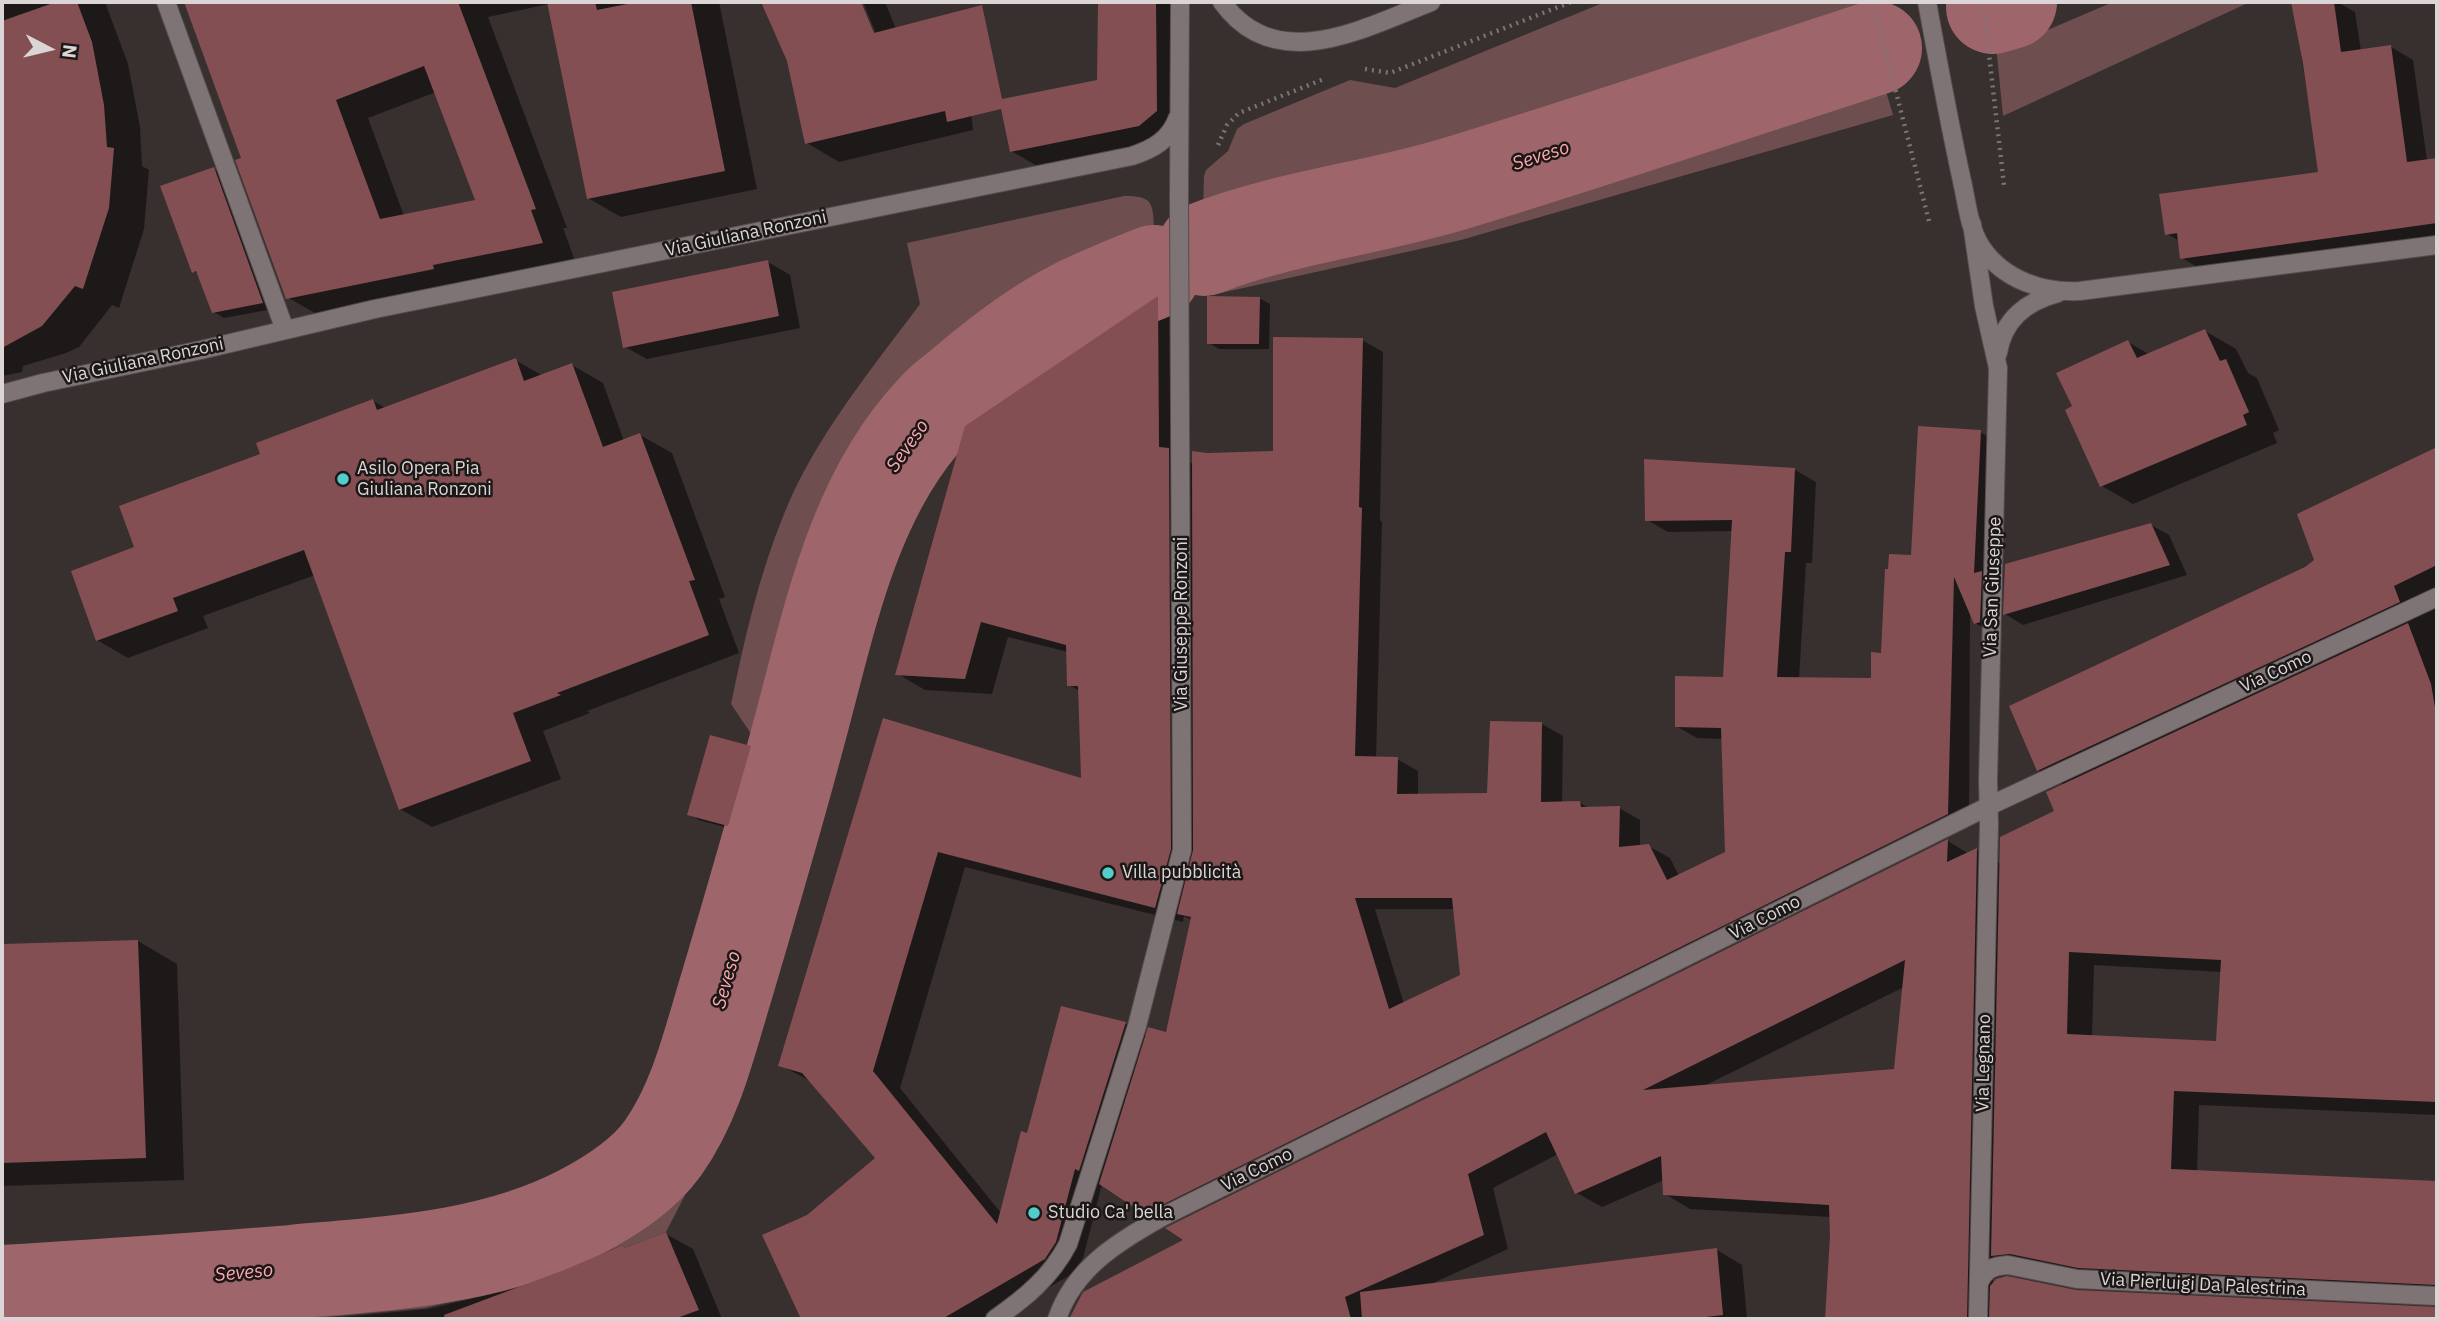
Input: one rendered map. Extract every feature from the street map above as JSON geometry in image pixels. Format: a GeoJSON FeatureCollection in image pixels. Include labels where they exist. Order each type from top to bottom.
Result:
{"type":"FeatureCollection","features":[{"type":"Feature","properties":{"kind":"street"},"geometry":{"type":"LineString","coordinates":[[166,2],[285,330]]}},
{"type":"Feature","properties":{"kind":"street","name":"Via Giuseppe Ronzoni"},"geometry":{"type":"LineString","coordinates":[[995,1319],[1025,1297],[1052,1270],[1073,1231],[1137,1026],[1182,850],[1178,200],[1180,2]]}},
{"type":"Feature","properties":{"kind":"street"},"geometry":{"type":"LineString","coordinates":[[1222,2],[1251,28],[1277,40],[1302,43],[1346,34],[1431,2]]}},
{"type":"Feature","properties":{"kind":"street"},"geometry":{"type":"LineString","coordinates":[[1927,2],[1972,224]]}},
{"type":"Feature","properties":{"kind":"street","name":"Via Giuliana Ronzoni"},"geometry":{"type":"LineString","coordinates":[[2,394],[388,307],[1132,156],[1157,146],[1165,139],[1175,124],[1180,102]]}},
{"type":"Feature","properties":{"kind":"street","name":"Via San Giuseppe"},"geometry":{"type":"LineString","coordinates":[[1972,224],[1980,246],[2009,273],[2031,285],[2065,292]]}},
{"type":"Feature","properties":{"kind":"street","name":"Via San Giuseppe"},"geometry":{"type":"LineString","coordinates":[[1972,224],[1984,306],[1998,368]]}},
{"type":"Feature","properties":{"kind":"street","name":"Via San Giuseppe"},"geometry":{"type":"LineString","coordinates":[[1989,806],[1987,780],[1998,368],[2002,336],[2012,319],[2019,311],[2038,300],[2065,292],[2106,289],[2437,245]]}},
{"type":"Feature","properties":{"kind":"street","name":"Via Como"},"geometry":{"type":"LineString","coordinates":[[1057,1319],[1078,1280],[1101,1255],[1164,1216],[1989,806],[2436,601]]}},
{"type":"Feature","properties":{"kind":"street","name":"Via Legnano"},"geometry":{"type":"LineString","coordinates":[[1978,1319],[1989,806]]}},
{"type":"Feature","properties":{"kind":"street","name":"Via Pierluigi Da Palestrina"},"geometry":{"type":"LineString","coordinates":[[1979,1283],[1988,1269],[2008,1265],[2077,1279],[2437,1296]]}},
{"type":"Feature","properties":{"kind":"path"},"geometry":{"type":"LineString","coordinates":[[1354,67],[1390,74],[1571,2]]}},
{"type":"Feature","properties":{"kind":"path"},"geometry":{"type":"LineString","coordinates":[[1873,2],[1906,137]]}},
{"type":"Feature","properties":{"kind":"path"},"geometry":{"type":"LineString","coordinates":[[1983,2],[1996,118]]}},
{"type":"Feature","properties":{"kind":"path"},"geometry":{"type":"LineString","coordinates":[[1215,148],[1227,125],[1239,113],[1332,76]]}},
{"type":"Feature","properties":{"kind":"shaded area"},"geometry":{"type":"Polygon","coordinates":[[[1605,2],[1862,2],[1864,8],[1754,43],[1639,88],[1454,150],[1358,174],[1311,182],[1254,201],[1203,212],[1206,170],[1228,151],[1237,129],[1244,124],[1350,80],[1395,88],[1605,2]]]}},
{"type":"Feature","properties":{"kind":"shaded area"},"geometry":{"type":"Polygon","coordinates":[[[2113,2],[2250,2],[2003,116],[1996,45],[2050,29],[2113,2]]]}},
{"type":"Feature","properties":{"kind":"shaded area"},"geometry":{"type":"Polygon","coordinates":[[[1883,81],[1893,115],[1461,240],[1207,296],[1204,292],[1204,285],[1361,242],[1681,137],[1791,118],[1850,90],[1883,81]]]}},
{"type":"Feature","properties":{"kind":"shaded area"},"geometry":{"type":"Polygon","coordinates":[[[1124,196],[1140,197],[1149,202],[1154,228],[1062,271],[953,345],[929,363],[885,404],[848,452],[831,481],[821,507],[798,609],[760,747],[731,704],[760,584],[784,514],[811,458],[845,405],[920,304],[907,243],[1124,196]]]}},
{"type":"Feature","properties":{"kind":"shaded area"},"geometry":{"type":"Polygon","coordinates":[[[762,1015],[715,1137],[666,1232],[625,1248],[623,1245],[529,1283],[425,1308],[305,1319],[72,1319],[416,1296],[519,1273],[609,1240],[637,1224],[658,1204],[694,1154],[738,1069],[762,1015]]]}},
{"type":"Feature","properties":{"kind":"building"},"geometry":{"type":"Polygon","coordinates":[[[56,2],[77,2],[92,42],[104,105],[107,147],[114,148],[109,208],[83,289],[75,286],[42,326],[2,348],[2,21],[56,2]]]}},
{"type":"Feature","properties":{"kind":"building"},"geometry":{"type":"Polygon","coordinates":[[[184,2],[458,2],[536,209],[531,210],[543,243],[433,265],[434,269],[286,299],[235,160],[241,158],[184,2]],[[424,66],[336,100],[380,219],[475,200],[424,66]]]}},
{"type":"Feature","properties":{"kind":"building"},"geometry":{"type":"Polygon","coordinates":[[[547,2],[595,2],[597,10],[637,2],[691,2],[725,171],[587,199],[547,2]]]}},
{"type":"Feature","properties":{"kind":"building"},"geometry":{"type":"Polygon","coordinates":[[[761,2],[861,2],[874,33],[982,5],[1002,99],[1097,80],[1098,2],[1156,2],[1157,111],[1139,126],[1010,152],[1001,109],[947,122],[945,111],[805,144],[787,61],[761,2]]]}},
{"type":"Feature","properties":{"kind":"building"},"geometry":{"type":"Polygon","coordinates":[[[2291,2],[2334,2],[2341,52],[2391,45],[2407,162],[2437,158],[2437,223],[2180,259],[2177,233],[2165,235],[2159,194],[2318,172],[2303,64],[2291,2]]]}},
{"type":"Feature","properties":{"kind":"building"},"geometry":{"type":"Polygon","coordinates":[[[214,167],[263,303],[212,313],[196,271],[192,273],[160,186],[214,167]]]}},
{"type":"Feature","properties":{"kind":"building"},"geometry":{"type":"Polygon","coordinates":[[[768,260],[779,316],[623,348],[612,292],[768,260]]]}},
{"type":"Feature","properties":{"kind":"building"},"geometry":{"type":"Polygon","coordinates":[[[1158,296],[1159,447],[1169,448],[1171,849],[1155,908],[938,852],[873,1071],[997,1224],[1021,1131],[1027,1133],[1061,1006],[1126,1022],[1079,1171],[1075,1169],[1056,1242],[1045,1259],[942,1319],[801,1319],[762,1235],[807,1215],[875,1158],[802,1073],[778,1066],[883,718],[1081,778],[1078,686],[1067,686],[1066,645],[981,622],[965,679],[895,675],[965,426],[1158,296]]]}},
{"type":"Feature","properties":{"kind":"building"},"geometry":{"type":"Polygon","coordinates":[[[1207,296],[1260,297],[1259,344],[1207,344],[1207,296]]]}},
{"type":"Feature","properties":{"kind":"building"},"geometry":{"type":"Polygon","coordinates":[[[2205,329],[2220,361],[2226,359],[2249,412],[2243,415],[2247,425],[2100,487],[2065,410],[2072,406],[2056,373],[2128,340],[2137,358],[2205,329]]]}},
{"type":"Feature","properties":{"kind":"building"},"geometry":{"type":"Polygon","coordinates":[[[1273,337],[1363,338],[1359,507],[1362,508],[1355,756],[1398,757],[1397,794],[1487,793],[1490,721],[1542,722],[1541,802],[1580,801],[1581,807],[1620,806],[1619,847],[1649,844],[1667,880],[1725,852],[1721,728],[1675,727],[1675,676],[1723,677],[1732,520],[1645,521],[1644,459],[1795,468],[1791,552],[1785,552],[1777,677],[1871,678],[1871,652],[1881,653],[1885,569],[1888,569],[1889,554],[1911,555],[1918,426],[1981,430],[1974,573],[1982,571],[1980,622],[1974,624],[1954,577],[1948,814],[1144,1214],[1099,1184],[1148,1027],[1166,1032],[1191,917],[1177,914],[1193,850],[1192,451],[1273,451],[1273,337]],[[1355,898],[1389,1009],[1460,975],[1452,898],[1355,898]]]}},
{"type":"Feature","properties":{"kind":"building"},"geometry":{"type":"Polygon","coordinates":[[[516,358],[524,381],[572,363],[603,447],[640,433],[695,580],[689,581],[709,635],[557,693],[561,695],[513,713],[531,761],[399,810],[304,550],[173,598],[178,611],[96,641],[71,571],[134,547],[119,506],[260,454],[256,443],[373,399],[377,410],[516,358]]]}},
{"type":"Feature","properties":{"kind":"building"},"geometry":{"type":"Polygon","coordinates":[[[2437,447],[2437,565],[2394,586],[2400,602],[2037,771],[2009,706],[2305,567],[2314,560],[2297,514],[2437,447]]]}},
{"type":"Feature","properties":{"kind":"building"},"geometry":{"type":"Polygon","coordinates":[[[2151,523],[2170,565],[2003,615],[2005,564],[2151,523]]]}},
{"type":"Feature","properties":{"kind":"building"},"geometry":{"type":"Polygon","coordinates":[[[2408,623],[2431,684],[2437,719],[2437,1102],[2174,1091],[2171,1169],[2437,1181],[2437,1285],[2078,1268],[2010,1254],[1991,1256],[2000,837],[2054,811],[2046,792],[2408,623]],[[2069,952],[2067,1034],[2216,1041],[2221,960],[2069,952]]]}},
{"type":"Feature","properties":{"kind":"building"},"geometry":{"type":"Polygon","coordinates":[[[710,735],[751,746],[728,826],[687,815],[710,735]]]}},
{"type":"Feature","properties":{"kind":"building"},"geometry":{"type":"Polygon","coordinates":[[[1948,839],[1947,862],[1977,848],[1967,1319],[1825,1319],[1829,1205],[1663,1195],[1661,1156],[1575,1194],[1546,1132],[1468,1174],[1484,1235],[1345,1297],[1351,1319],[1069,1319],[1083,1292],[1183,1240],[1165,1228],[1948,839]],[[1905,960],[1643,1090],[1894,1069],[1905,960]]]}},
{"type":"Feature","properties":{"kind":"building"},"geometry":{"type":"Polygon","coordinates":[[[138,940],[146,1158],[2,1163],[2,944],[138,940]]]}},
{"type":"Feature","properties":{"kind":"building"},"geometry":{"type":"Polygon","coordinates":[[[666,1232],[699,1310],[674,1319],[445,1319],[444,1315],[623,1245],[625,1248],[666,1232]]]}},
{"type":"Feature","properties":{"kind":"building"},"geometry":{"type":"Polygon","coordinates":[[[1717,1248],[1723,1315],[1689,1319],[1362,1319],[1360,1292],[1717,1248]]]}},
{"type":"Feature","properties":{"kind":"building"},"geometry":{"type":"Polygon","coordinates":[[[2007,1276],[2076,1290],[2437,1307],[2437,1319],[1989,1319],[1990,1286],[1996,1279],[2007,1276]]]}},
{"type":"Feature","properties":{"kind":"waterway","name":"Seveso"},"geometry":{"type":"LineString","coordinates":[[1993,7],[2010,2]]}},
{"type":"Feature","properties":{"kind":"waterway","name":"Seveso"},"geometry":{"type":"LineString","coordinates":[[1204,249],[1264,229],[1450,185],[1875,48]]}},
{"type":"Feature","properties":{"kind":"waterway","name":"Seveso"},"geometry":{"type":"LineString","coordinates":[[2,1292],[291,1272],[439,1256],[512,1240],[547,1228],[592,1206],[636,1176],[663,1148],[694,1090],[772,832],[832,610],[862,524],[881,484],[905,446],[937,407],[1004,351],[1044,323],[1073,307],[1154,272]]}},
{"type":"Feature","properties":{"kind":"place","name":"Asilo Opera Pia Giuliana Ronzoni"},"geometry":{"type":"Point","coordinates":[343,479]}},
{"type":"Feature","properties":{"kind":"place","name":"Villa pubblicità"},"geometry":{"type":"Point","coordinates":[1108,873]}},
{"type":"Feature","properties":{"kind":"place","name":"Studio Ca' bella"},"geometry":{"type":"Point","coordinates":[1034,1213]}}]}
